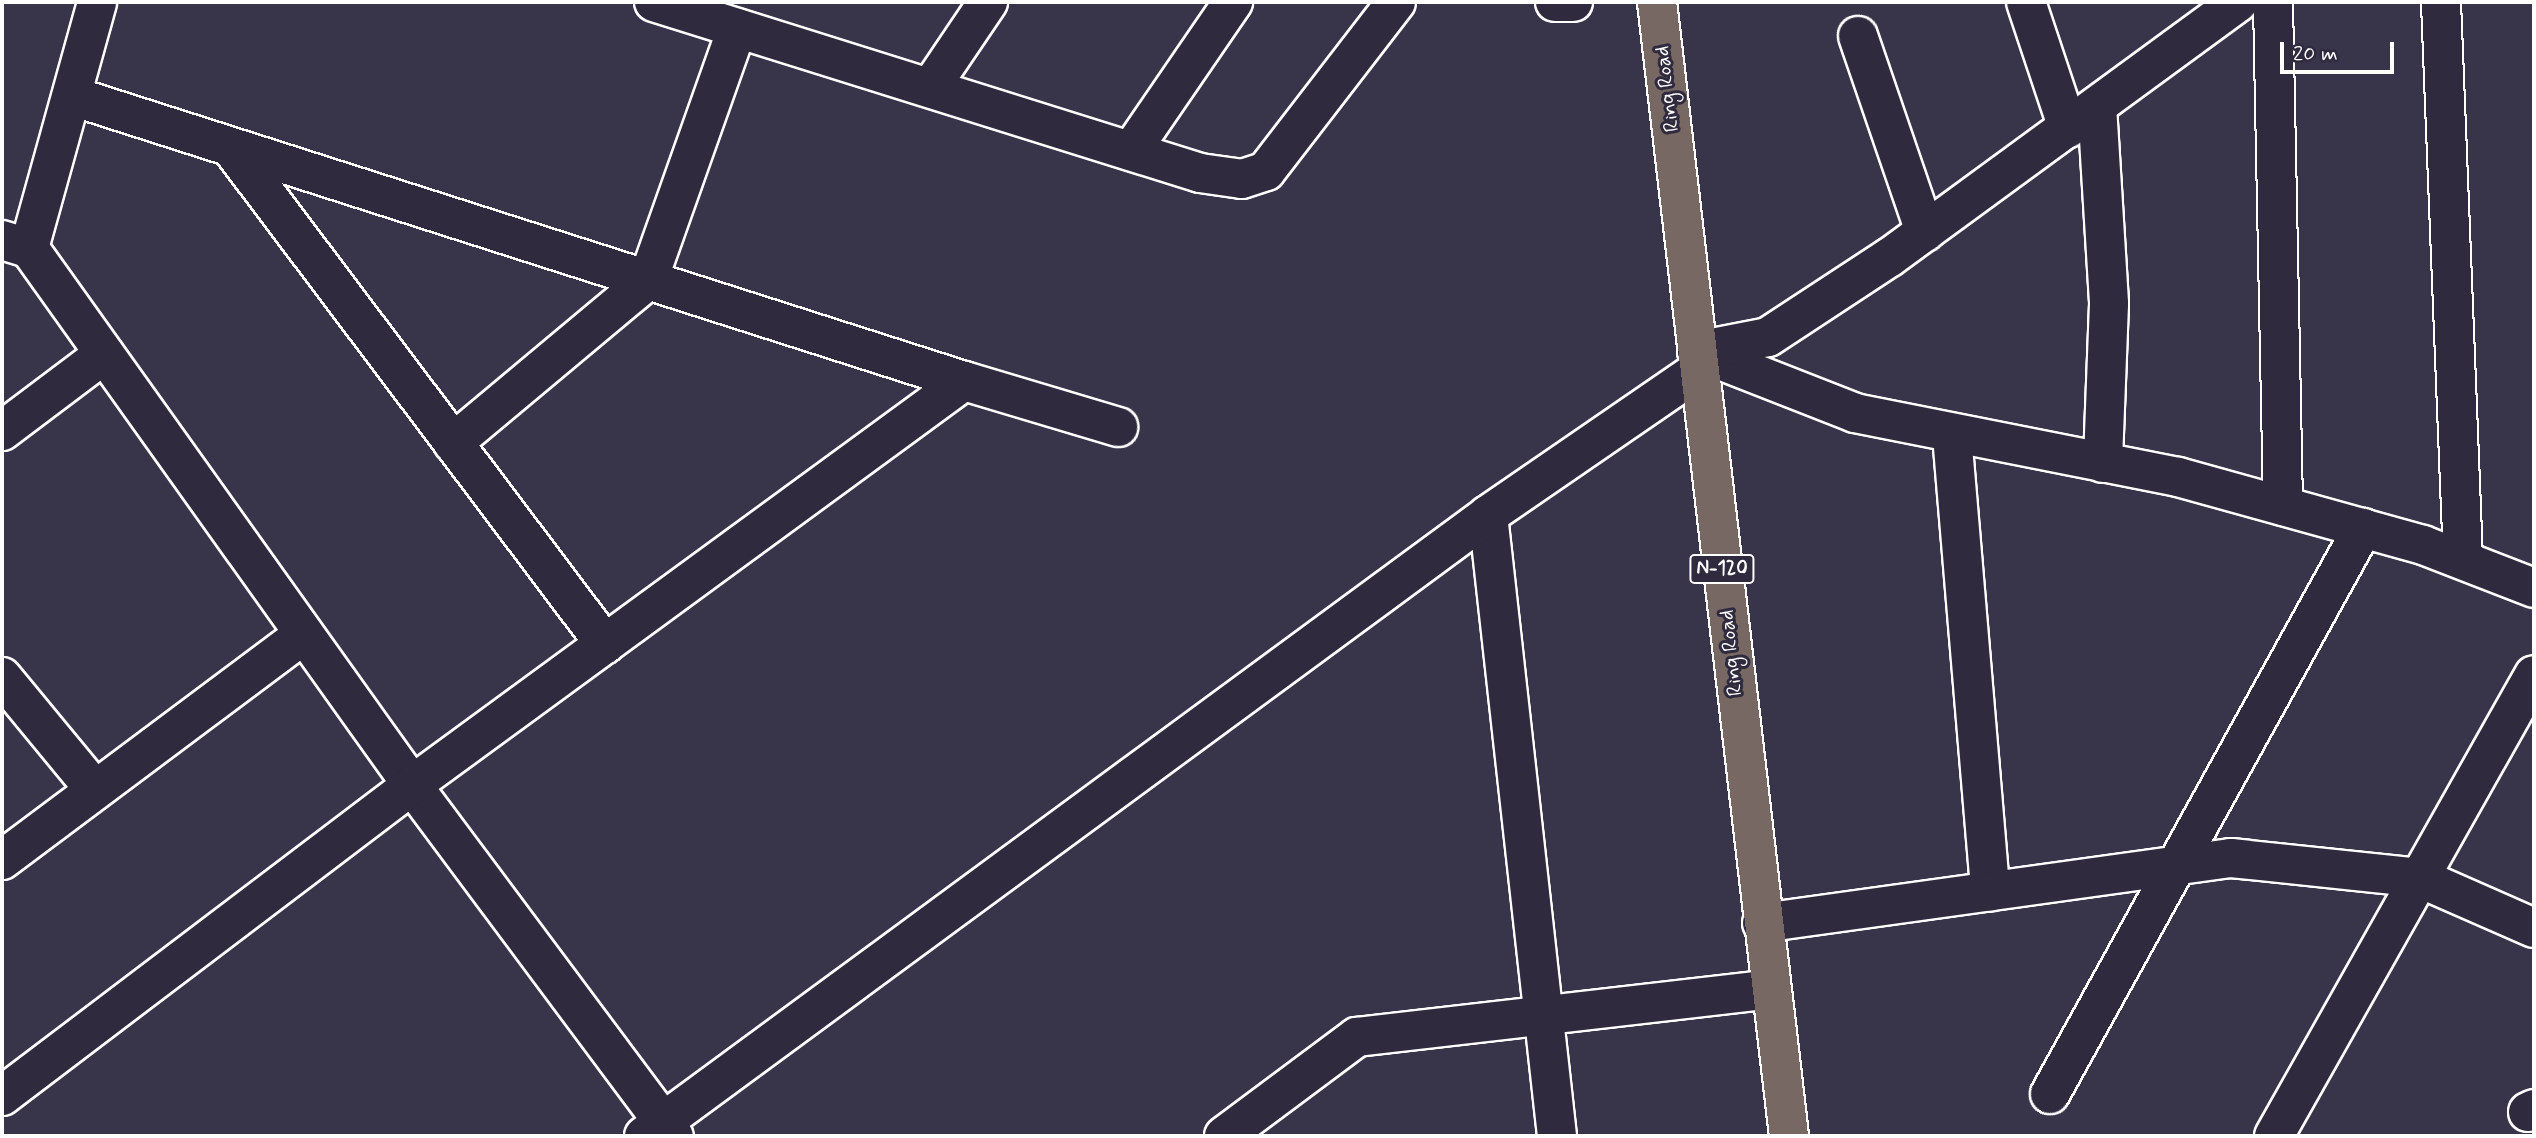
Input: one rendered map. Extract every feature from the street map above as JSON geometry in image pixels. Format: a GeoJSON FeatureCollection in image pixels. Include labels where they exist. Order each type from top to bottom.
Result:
{"type":"FeatureCollection","features":[{"type":"Feature","properties":{"kind":"highway","name":"Ring Road"},"geometry":{"type":"LineString","coordinates":[[1657,2],[1762,923],[1789,1136]]}},
{"type":"Feature","properties":{"kind":"street"},"geometry":{"type":"LineString","coordinates":[[97,2],[72,96],[15,244],[104,354],[661,1131],[1698,360],[1768,337],[1925,232],[2082,117],[2193,17],[2239,2]]}},
{"type":"Feature","properties":{"kind":"street"},"geometry":{"type":"LineString","coordinates":[[654,2],[725,17],[930,88],[1200,173],[1242,179],[1266,171],[1396,2]]}},
{"type":"Feature","properties":{"kind":"street"},"geometry":{"type":"LineString","coordinates":[[930,88],[988,2]]}},
{"type":"Feature","properties":{"kind":"street"},"geometry":{"type":"LineString","coordinates":[[1131,151],[1233,2]]}},
{"type":"Feature","properties":{"kind":"street"},"geometry":{"type":"LineString","coordinates":[[1555,2],[1573,2]]}},
{"type":"Feature","properties":{"kind":"street"},"geometry":{"type":"LineString","coordinates":[[2026,2],[2082,117],[2109,304],[2103,463]]}},
{"type":"Feature","properties":{"kind":"street"},"geometry":{"type":"LineString","coordinates":[[2273,2],[2283,506]]}},
{"type":"Feature","properties":{"kind":"street"},"geometry":{"type":"LineString","coordinates":[[2441,2],[2463,561]]}},
{"type":"Feature","properties":{"kind":"street"},"geometry":{"type":"LineString","coordinates":[[453,443],[648,280],[725,17]]}},
{"type":"Feature","properties":{"kind":"street"},"geometry":{"type":"LineString","coordinates":[[1858,36],[1925,232]]}},
{"type":"Feature","properties":{"kind":"street"},"geometry":{"type":"LineString","coordinates":[[72,96],[964,381],[1118,427]]}},
{"type":"Feature","properties":{"kind":"street"},"geometry":{"type":"LineString","coordinates":[[232,149],[605,644]]}},
{"type":"Feature","properties":{"kind":"street"},"geometry":{"type":"LineString","coordinates":[[2,431],[104,354]]}},
{"type":"Feature","properties":{"kind":"street"},"geometry":{"type":"LineString","coordinates":[[1698,360],[1855,413],[1952,435],[2103,463],[2283,506],[2362,528],[2463,561],[2534,588]]}},
{"type":"Feature","properties":{"kind":"street"},"geometry":{"type":"LineString","coordinates":[[2,1096],[412,785],[964,381]]}},
{"type":"Feature","properties":{"kind":"street"},"geometry":{"type":"LineString","coordinates":[[1952,435],[1990,891]]}},
{"type":"Feature","properties":{"kind":"street"},"geometry":{"type":"LineString","coordinates":[[1488,515],[1557,1136]]}},
{"type":"Feature","properties":{"kind":"street"},"geometry":{"type":"LineString","coordinates":[[2050,1094],[2179,865],[2362,528]]}},
{"type":"Feature","properties":{"kind":"street"},"geometry":{"type":"LineString","coordinates":[[2,860],[304,634]]}},
{"type":"Feature","properties":{"kind":"street"},"geometry":{"type":"LineString","coordinates":[[2274,1136],[2534,675]]}},
{"type":"Feature","properties":{"kind":"street"},"geometry":{"type":"LineString","coordinates":[[2,677],[95,790]]}},
{"type":"Feature","properties":{"kind":"street"},"geometry":{"type":"LineString","coordinates":[[1762,923],[2231,858],[2420,878],[2534,928]]}},
{"type":"Feature","properties":{"kind":"street"},"geometry":{"type":"LineString","coordinates":[[1224,1136],[1357,1037],[1770,989]]}}]}
